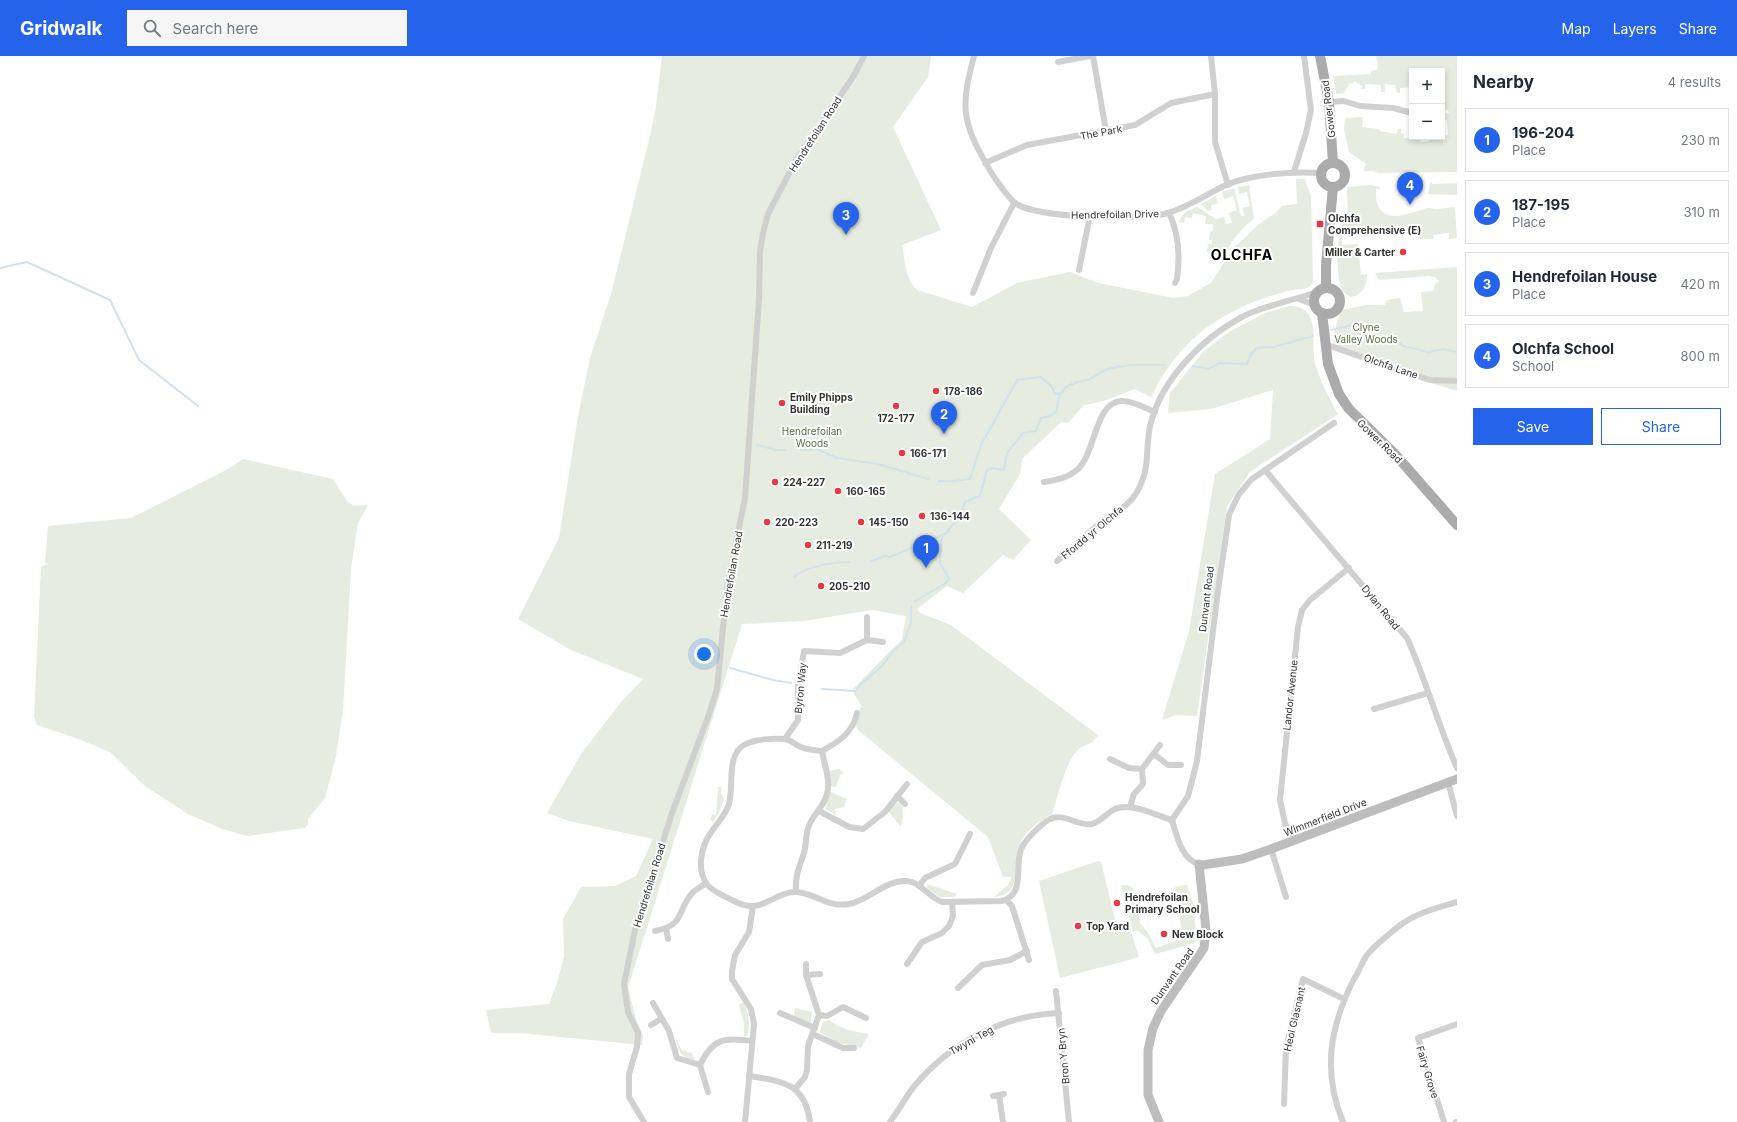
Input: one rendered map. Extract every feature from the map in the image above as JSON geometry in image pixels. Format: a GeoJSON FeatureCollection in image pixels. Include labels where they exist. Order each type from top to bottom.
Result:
{"type":"FeatureCollection","features":[{"type":"Feature","properties":{"kind":"main road","name":"Gower Road"},"geometry":{"type":"LineString","coordinates":[[1320,56],[1329,102],[1333,163]]}},
{"type":"Feature","properties":{"kind":"main road"},"geometry":{"type":"LineString","coordinates":[[1333,163],[1340,165],[1345,174],[1341,183],[1333,186],[1323,181],[1322,173],[1326,166],[1333,163]]}},
{"type":"Feature","properties":{"kind":"main road"},"geometry":{"type":"LineString","coordinates":[[1322,290],[1333,289],[1339,296],[1338,306],[1333,312],[1322,313],[1315,305],[1314,298],[1322,290],[1333,186]]}},
{"type":"Feature","properties":{"kind":"main road","name":"Gower Road"},"geometry":{"type":"LineString","coordinates":[[1327,345],[1333,312]]}},
{"type":"Feature","properties":{"kind":"main road","name":"Gower Road"},"geometry":{"type":"LineString","coordinates":[[1322,313],[1327,345],[1328,364],[1339,394],[1349,410],[1394,453],[1457,525]]}},
{"type":"Feature","properties":{"kind":"street","name":"Hendrefoilan Road"},"geometry":{"type":"LineString","coordinates":[[644,1122],[629,1097],[629,1074],[638,1047],[638,1033],[628,1012],[624,984],[635,930],[660,850],[717,689],[727,587],[738,540],[744,498],[763,233],[768,214],[796,160],[853,78],[864,56]]}},
{"type":"Feature","properties":{"kind":"street","name":"Hendrefoilan Drive"},"geometry":{"type":"LineString","coordinates":[[974,56],[964,107],[968,126],[975,145],[985,163],[1014,202],[1035,212],[1051,215],[1090,216],[1155,215],[1169,213],[1228,184],[1294,172],[1322,173]]}},
{"type":"Feature","properties":{"kind":"street"},"geometry":{"type":"LineString","coordinates":[[1058,62],[1090,56]]}},
{"type":"Feature","properties":{"kind":"street"},"geometry":{"type":"LineString","coordinates":[[1093,56],[1106,131]]}},
{"type":"Feature","properties":{"kind":"street"},"geometry":{"type":"LineString","coordinates":[[1211,56],[1215,94],[1215,142],[1228,184]]}},
{"type":"Feature","properties":{"kind":"street"},"geometry":{"type":"LineString","coordinates":[[1294,172],[1306,133],[1311,110],[1304,56]]}},
{"type":"Feature","properties":{"kind":"street","name":"The Park"},"geometry":{"type":"LineString","coordinates":[[985,163],[1027,145],[1135,125],[1171,103],[1215,94]]}},
{"type":"Feature","properties":{"kind":"street"},"geometry":{"type":"LineString","coordinates":[[1329,102],[1344,101],[1360,106],[1393,108],[1409,112]]}},
{"type":"Feature","properties":{"kind":"street"},"geometry":{"type":"LineString","coordinates":[[973,293],[991,248],[1014,202]]}},
{"type":"Feature","properties":{"kind":"street"},"geometry":{"type":"LineString","coordinates":[[1169,213],[1175,224],[1178,247],[1178,279],[1175,283]]}},
{"type":"Feature","properties":{"kind":"street"},"geometry":{"type":"LineString","coordinates":[[1079,270],[1090,216]]}},
{"type":"Feature","properties":{"kind":"street","name":"Ffordd yr Olchfa"},"geometry":{"type":"LineString","coordinates":[[1057,561],[1102,521],[1120,510],[1136,493],[1144,478],[1148,460],[1149,435],[1155,412],[1163,394],[1175,375],[1216,333],[1241,318],[1271,306],[1322,290]]}},
{"type":"Feature","properties":{"kind":"street"},"geometry":{"type":"LineString","coordinates":[[1299,298],[1315,305]]}},
{"type":"Feature","properties":{"kind":"street","name":"Olchfa Lane"},"geometry":{"type":"LineString","coordinates":[[1327,345],[1430,380],[1457,381]]}},
{"type":"Feature","properties":{"kind":"street"},"geometry":{"type":"LineString","coordinates":[[1044,482],[1063,478],[1077,469],[1085,461],[1103,412],[1109,405],[1124,401],[1155,412]]}},
{"type":"Feature","properties":{"kind":"street","name":"Dunvant Road"},"geometry":{"type":"LineString","coordinates":[[1172,820],[1188,796],[1197,761],[1219,582],[1229,515],[1239,494],[1252,479],[1334,423]]}},
{"type":"Feature","properties":{"kind":"street","name":"Dylan Road"},"geometry":{"type":"LineString","coordinates":[[1265,470],[1407,638],[1457,768]]}},
{"type":"Feature","properties":{"kind":"street","name":"Landor Avenue"},"geometry":{"type":"LineString","coordinates":[[1293,841],[1285,823],[1280,800],[1298,627],[1302,610],[1310,600],[1349,568]]}},
{"type":"Feature","properties":{"kind":"street"},"geometry":{"type":"LineString","coordinates":[[867,617],[867,640],[883,642]]}},
{"type":"Feature","properties":{"kind":"street","name":"Byron Way"},"geometry":{"type":"LineString","coordinates":[[785,739],[798,720],[798,687],[804,651],[840,653],[867,640]]}},
{"type":"Feature","properties":{"kind":"street"},"geometry":{"type":"LineString","coordinates":[[1374,709],[1428,693]]}},
{"type":"Feature","properties":{"kind":"street"},"geometry":{"type":"LineString","coordinates":[[858,717],[850,731],[822,752],[799,746],[794,742],[785,739],[756,740],[745,744],[737,750],[733,760],[731,796],[728,807],[709,835],[702,850],[702,869],[706,883],[734,902],[753,906],[762,905],[782,895],[796,892],[825,902],[842,905],[861,901],[899,881],[908,881],[919,886],[935,900],[952,902],[1006,900],[1012,906],[1029,960]]}},
{"type":"Feature","properties":{"kind":"street"},"geometry":{"type":"LineString","coordinates":[[1130,807],[1134,794],[1143,784],[1144,779],[1142,769],[1160,746]]}},
{"type":"Feature","properties":{"kind":"street"},"geometry":{"type":"LineString","coordinates":[[796,892],[795,879],[804,852],[806,835],[810,822],[819,811],[828,793],[822,752]]}},
{"type":"Feature","properties":{"kind":"street"},"geometry":{"type":"LineString","coordinates":[[1154,754],[1168,765],[1181,765]]}},
{"type":"Feature","properties":{"kind":"street"},"geometry":{"type":"LineString","coordinates":[[1110,759],[1129,768],[1142,769]]}},
{"type":"Feature","properties":{"kind":"street","name":"Wimmerfield Drive"},"geometry":{"type":"LineString","coordinates":[[1199,864],[1203,865],[1242,859],[1457,779]]}},
{"type":"Feature","properties":{"kind":"street"},"geometry":{"type":"LineString","coordinates":[[1448,782],[1457,816]]}},
{"type":"Feature","properties":{"kind":"street"},"geometry":{"type":"LineString","coordinates":[[819,811],[849,827],[864,829],[885,812],[907,784]]}},
{"type":"Feature","properties":{"kind":"street"},"geometry":{"type":"LineString","coordinates":[[897,796],[905,804]]}},
{"type":"Feature","properties":{"kind":"street"},"geometry":{"type":"LineString","coordinates":[[1006,900],[1017,886],[1022,848],[1036,831],[1050,819],[1065,818],[1090,824],[1120,807],[1130,807],[1172,820],[1182,851],[1190,860],[1199,864]]}},
{"type":"Feature","properties":{"kind":"street"},"geometry":{"type":"LineString","coordinates":[[919,886],[925,878],[955,864],[970,834]]}},
{"type":"Feature","properties":{"kind":"street"},"geometry":{"type":"LineString","coordinates":[[1271,849],[1286,897]]}},
{"type":"Feature","properties":{"kind":"street","name":"Dunvant Road"},"geometry":{"type":"LineString","coordinates":[[1159,1122],[1148,1095],[1148,1050],[1153,1028],[1161,1011],[1204,948],[1206,930],[1199,864]]}},
{"type":"Feature","properties":{"kind":"street"},"geometry":{"type":"LineString","coordinates":[[656,931],[666,929],[676,923],[685,904],[694,891],[706,883]]}},
{"type":"Feature","properties":{"kind":"street"},"geometry":{"type":"LineString","coordinates":[[907,964],[922,942],[942,933],[949,926],[953,916],[952,902]]}},
{"type":"Feature","properties":{"kind":"street"},"geometry":{"type":"LineString","coordinates":[[1343,1122],[1334,1098],[1330,1068],[1331,1044],[1344,999],[1367,955],[1399,926],[1423,912],[1457,902]]}},
{"type":"Feature","properties":{"kind":"street"},"geometry":{"type":"LineString","coordinates":[[745,1122],[754,1024],[751,1009],[732,979],[732,971],[736,956],[749,932],[753,906]]}},
{"type":"Feature","properties":{"kind":"street"},"geometry":{"type":"LineString","coordinates":[[666,929],[668,939]]}},
{"type":"Feature","properties":{"kind":"street"},"geometry":{"type":"LineString","coordinates":[[958,988],[982,965],[1010,960],[1027,950]]}},
{"type":"Feature","properties":{"kind":"street"},"geometry":{"type":"LineString","coordinates":[[795,1089],[805,1077],[807,1070],[808,1046],[819,1015],[806,975],[806,964]]}},
{"type":"Feature","properties":{"kind":"street"},"geometry":{"type":"LineString","coordinates":[[806,975],[820,974]]}},
{"type":"Feature","properties":{"kind":"street","name":"Heol Glasnant"},"geometry":{"type":"LineString","coordinates":[[1284,1104],[1286,1048],[1303,979],[1344,999]]}},
{"type":"Feature","properties":{"kind":"street","name":"Bron Y Bryn"},"geometry":{"type":"LineString","coordinates":[[1056,991],[1069,1122]]}},
{"type":"Feature","properties":{"kind":"street"},"geometry":{"type":"LineString","coordinates":[[653,1003],[669,1031],[677,1058],[700,1065]]}},
{"type":"Feature","properties":{"kind":"street"},"geometry":{"type":"LineString","coordinates":[[819,1015],[827,1016],[843,1007],[866,1018]]}},
{"type":"Feature","properties":{"kind":"street"},"geometry":{"type":"LineString","coordinates":[[780,1013],[843,1048],[854,1048]]}},
{"type":"Feature","properties":{"kind":"street","name":"Twyni Teg"},"geometry":{"type":"LineString","coordinates":[[890,1122],[915,1085],[933,1066],[959,1045],[998,1025],[1038,1014],[1059,1013]]}},
{"type":"Feature","properties":{"kind":"street"},"geometry":{"type":"LineString","coordinates":[[651,1025],[661,1019]]}},
{"type":"Feature","properties":{"kind":"street","name":"Fairy Grove"},"geometry":{"type":"LineString","coordinates":[[1444,1122],[1418,1038],[1457,1024]]}},
{"type":"Feature","properties":{"kind":"street"},"geometry":{"type":"LineString","coordinates":[[708,1092],[700,1065],[707,1050],[721,1041],[736,1039],[752,1041]]}},
{"type":"Feature","properties":{"kind":"street"},"geometry":{"type":"LineString","coordinates":[[749,1076],[786,1083],[795,1089],[803,1098],[808,1109],[810,1122]]}},
{"type":"Feature","properties":{"kind":"street"},"geometry":{"type":"LineString","coordinates":[[998,1095],[1003,1122]]}},
{"type":"Feature","properties":{"kind":"green space","name":"Hendrefoilan Woods"},"geometry":{"type":"Polygon","coordinates":[[[662,56],[931,56],[928,77],[893,127],[941,230],[902,245],[910,281],[917,290],[972,307],[1017,283],[1070,272],[1098,283],[1173,298],[1188,296],[1211,283],[1232,250],[1258,225],[1282,206],[1297,204],[1296,179],[1305,179],[1311,197],[1313,281],[1310,286],[1306,288],[1287,291],[1251,303],[1218,320],[1204,330],[1180,352],[1160,380],[1151,397],[1135,389],[1104,401],[1084,405],[1068,423],[1061,422],[1022,459],[1020,474],[999,509],[1031,540],[1013,560],[1003,555],[963,593],[947,586],[917,609],[920,613],[951,625],[1098,735],[1091,743],[1078,750],[1073,755],[1062,780],[1052,814],[1033,827],[1025,835],[1019,845],[1014,884],[1010,890],[1004,894],[994,897],[1008,885],[1012,877],[1003,877],[988,837],[858,730],[856,725],[861,705],[854,694],[853,689],[902,639],[906,616],[872,610],[804,621],[742,624],[628,988],[636,1019],[643,1035],[642,1045],[520,1033],[491,1033],[486,1010],[549,1004],[557,983],[564,957],[563,919],[581,887],[615,886],[636,876],[653,839],[569,821],[547,813],[581,754],[621,702],[643,679],[571,650],[518,619],[559,538],[578,416],[590,358],[611,294],[650,136],[656,107],[662,56]]]}},
{"type":"Feature","properties":{"kind":"green space"},"geometry":{"type":"Polygon","coordinates":[[[1376,56],[1457,56],[1457,172],[1378,173],[1373,171],[1363,171],[1366,164],[1349,152],[1344,129],[1345,118],[1361,117],[1363,118],[1362,127],[1379,129],[1380,131],[1397,134],[1398,129],[1401,129],[1401,133],[1404,134],[1404,138],[1409,138],[1409,140],[1420,140],[1421,142],[1430,140],[1445,140],[1445,136],[1448,135],[1447,120],[1445,120],[1445,114],[1449,113],[1448,110],[1445,110],[1445,68],[1409,68],[1409,87],[1400,88],[1400,93],[1397,93],[1395,85],[1385,84],[1385,92],[1381,92],[1381,85],[1365,84],[1365,89],[1361,89],[1362,86],[1354,81],[1353,84],[1350,83],[1344,93],[1336,94],[1333,76],[1371,74],[1371,71],[1377,70],[1378,65],[1376,56]]]}},
{"type":"Feature","properties":{"kind":"green space"},"geometry":{"type":"Polygon","coordinates":[[[1432,182],[1432,184],[1457,183],[1457,195],[1428,194],[1430,183],[1432,182]]]}},
{"type":"Feature","properties":{"kind":"green space"},"geometry":{"type":"Polygon","coordinates":[[[1249,185],[1254,219],[1237,235],[1230,244],[1225,255],[1207,252],[1208,244],[1212,244],[1212,240],[1209,240],[1210,232],[1213,231],[1213,224],[1205,224],[1206,216],[1193,213],[1192,218],[1185,217],[1184,223],[1178,222],[1185,212],[1197,207],[1216,219],[1224,217],[1226,224],[1232,223],[1229,213],[1237,210],[1233,196],[1224,199],[1222,192],[1234,188],[1241,216],[1245,216],[1242,208],[1250,206],[1247,192],[1239,194],[1238,187],[1249,185]]]}},
{"type":"Feature","properties":{"kind":"green space"},"geometry":{"type":"Polygon","coordinates":[[[1371,185],[1379,187],[1380,189],[1376,189],[1377,201],[1380,209],[1385,214],[1392,216],[1409,214],[1428,208],[1436,209],[1455,207],[1457,238],[1449,239],[1449,233],[1433,235],[1433,239],[1420,239],[1409,232],[1342,237],[1342,245],[1358,244],[1361,275],[1367,274],[1364,289],[1359,294],[1351,297],[1343,292],[1339,280],[1337,258],[1340,230],[1348,213],[1348,187],[1371,185]]]}},
{"type":"Feature","properties":{"kind":"green space"},"geometry":{"type":"Polygon","coordinates":[[[1216,196],[1218,203],[1211,205],[1212,210],[1208,211],[1201,204],[1216,196]]]}},
{"type":"Feature","properties":{"kind":"green space","name":"Clyne Valley Woods"},"geometry":{"type":"Polygon","coordinates":[[[1457,267],[1457,391],[1388,370],[1333,350],[1334,332],[1341,310],[1367,305],[1385,305],[1387,300],[1400,298],[1404,312],[1423,311],[1421,292],[1433,291],[1435,284],[1439,281],[1435,277],[1428,276],[1379,280],[1375,273],[1457,267]]]}},
{"type":"Feature","properties":{"kind":"green space"},"geometry":{"type":"Polygon","coordinates":[[[1289,306],[1300,308],[1307,312],[1311,319],[1316,366],[1320,378],[1338,414],[1250,472],[1227,506],[1197,716],[1176,715],[1162,720],[1189,631],[1215,474],[1270,439],[1273,390],[1211,409],[1168,413],[1170,393],[1203,352],[1229,332],[1263,314],[1289,306]]]}},
{"type":"Feature","properties":{"kind":"green space"},"geometry":{"type":"Polygon","coordinates":[[[243,459],[333,479],[348,502],[354,506],[368,505],[358,523],[351,568],[343,710],[336,756],[325,798],[308,819],[308,824],[305,828],[247,836],[222,829],[188,814],[145,786],[110,752],[73,737],[37,725],[34,717],[41,567],[49,563],[45,563],[48,526],[131,518],[228,469],[243,459]]]}},
{"type":"Feature","properties":{"kind":"green space"},"geometry":{"type":"Polygon","coordinates":[[[839,769],[844,773],[840,775],[836,787],[830,786],[828,771],[839,769]]]}},
{"type":"Feature","properties":{"kind":"green space"},"geometry":{"type":"Polygon","coordinates":[[[718,787],[721,787],[721,793],[724,799],[719,813],[713,822],[710,819],[712,814],[716,815],[718,787]]]}},
{"type":"Feature","properties":{"kind":"green space"},"geometry":{"type":"Polygon","coordinates":[[[830,792],[847,799],[844,807],[835,809],[836,815],[825,809],[830,792]]]}},
{"type":"Feature","properties":{"kind":"green space"},"geometry":{"type":"Polygon","coordinates":[[[897,802],[902,805],[903,818],[901,827],[888,811],[897,802]]]}},
{"type":"Feature","properties":{"kind":"green space"},"geometry":{"type":"Polygon","coordinates":[[[1098,861],[1101,862],[1118,932],[1130,929],[1139,957],[1060,978],[1039,881],[1098,861]]]}},
{"type":"Feature","properties":{"kind":"green space"},"geometry":{"type":"Polygon","coordinates":[[[927,884],[957,894],[955,897],[940,897],[927,888],[927,884]]]}},
{"type":"Feature","properties":{"kind":"green space"},"geometry":{"type":"Polygon","coordinates":[[[1121,885],[1128,885],[1133,888],[1140,923],[1148,933],[1156,948],[1183,938],[1179,915],[1183,912],[1177,900],[1175,887],[1187,885],[1193,903],[1197,939],[1195,943],[1155,954],[1148,939],[1137,930],[1133,932],[1121,885]]]}},
{"type":"Feature","properties":{"kind":"green space"},"geometry":{"type":"Polygon","coordinates":[[[743,1002],[747,1010],[749,1022],[748,1035],[744,1037],[744,1024],[739,1005],[743,1002]]]}},
{"type":"Feature","properties":{"kind":"green space"},"geometry":{"type":"Polygon","coordinates":[[[795,1008],[812,1012],[811,1023],[794,1017],[795,1008]]]}},
{"type":"Feature","properties":{"kind":"green space"},"geometry":{"type":"Polygon","coordinates":[[[829,1020],[843,1028],[869,1034],[861,1048],[835,1042],[820,1032],[823,1022],[829,1020]]]}},
{"type":"Feature","properties":{"kind":"green space"},"geometry":{"type":"Polygon","coordinates":[[[676,1039],[682,1051],[685,1050],[688,1053],[691,1052],[695,1060],[687,1058],[681,1054],[676,1039]]]}},
{"type":"Feature","properties":{"kind":"waterway"},"geometry":{"type":"LineString","coordinates":[[0,268],[27,262],[110,300],[139,360],[198,406]]}},
{"type":"Feature","properties":{"kind":"waterway"},"geometry":{"type":"LineString","coordinates":[[1331,330],[1357,324],[1362,339],[1392,336],[1403,346],[1429,352],[1443,349],[1457,352]]}},
{"type":"Feature","properties":{"kind":"waterway"},"geometry":{"type":"LineString","coordinates":[[1193,366],[1208,369],[1220,363],[1247,364],[1251,354],[1257,348],[1274,347],[1313,336]]}},
{"type":"Feature","properties":{"kind":"waterway"},"geometry":{"type":"LineString","coordinates":[[915,601],[946,583],[949,578],[940,563],[942,535],[947,533],[952,525],[958,521],[965,502],[980,496],[987,470],[994,468],[1004,470],[1007,453],[1023,433],[1036,431],[1041,418],[1054,414],[1060,395],[1066,387],[1092,378],[1105,370],[1115,367],[1166,365]]}},
{"type":"Feature","properties":{"kind":"waterway"},"geometry":{"type":"LineString","coordinates":[[938,481],[970,479],[981,445],[1017,380],[1041,377],[1052,387],[1055,394],[1061,393]]}},
{"type":"Feature","properties":{"kind":"waterway"},"geometry":{"type":"LineString","coordinates":[[757,445],[776,450],[785,450]]}},
{"type":"Feature","properties":{"kind":"waterway"},"geometry":{"type":"LineString","coordinates":[[801,450],[817,449],[837,458],[878,464],[928,479]]}},
{"type":"Feature","properties":{"kind":"waterway"},"geometry":{"type":"LineString","coordinates":[[871,561],[885,556],[890,557],[942,535]]}},
{"type":"Feature","properties":{"kind":"waterway"},"geometry":{"type":"LineString","coordinates":[[794,577],[813,567],[850,562]]}},
{"type":"Feature","properties":{"kind":"waterway"},"geometry":{"type":"LineString","coordinates":[[822,689],[856,691],[860,685],[882,666],[895,649],[904,642],[911,622],[911,606]]}},
{"type":"Feature","properties":{"kind":"waterway"},"geometry":{"type":"LineString","coordinates":[[730,668],[773,680],[791,683]]}},
{"type":"Feature","properties":{"kind":"place","name":"Olchfa School"},"geometry":{"type":"Point","coordinates":[1410,205]}},
{"type":"Feature","properties":{"kind":"place","name":"Olchfa Comprehensive (E)"},"geometry":{"type":"Point","coordinates":[1320,224]}},
{"type":"Feature","properties":{"kind":"place","name":"Hendrefoilan House"},"geometry":{"type":"Point","coordinates":[846,235]}},
{"type":"Feature","properties":{"kind":"place","name":"Miller & Carter"},"geometry":{"type":"Point","coordinates":[1403,252]}},
{"type":"Feature","properties":{"kind":"place","name":"178-186"},"geometry":{"type":"Point","coordinates":[936,391]}},
{"type":"Feature","properties":{"kind":"place","name":"Emily Phipps Building"},"geometry":{"type":"Point","coordinates":[782,403]}},
{"type":"Feature","properties":{"kind":"place","name":"172-177"},"geometry":{"type":"Point","coordinates":[896,406]}},
{"type":"Feature","properties":{"kind":"place","name":"187-195"},"geometry":{"type":"Point","coordinates":[944,434]}},
{"type":"Feature","properties":{"kind":"place","name":"166-171"},"geometry":{"type":"Point","coordinates":[902,453]}},
{"type":"Feature","properties":{"kind":"place","name":"224-227"},"geometry":{"type":"Point","coordinates":[775,482]}},
{"type":"Feature","properties":{"kind":"place","name":"160-165"},"geometry":{"type":"Point","coordinates":[838,491]}},
{"type":"Feature","properties":{"kind":"place","name":"136-144"},"geometry":{"type":"Point","coordinates":[922,516]}},
{"type":"Feature","properties":{"kind":"place","name":"220-223"},"geometry":{"type":"Point","coordinates":[767,522]}},
{"type":"Feature","properties":{"kind":"place","name":"145-150"},"geometry":{"type":"Point","coordinates":[861,522]}},
{"type":"Feature","properties":{"kind":"place","name":"211-219"},"geometry":{"type":"Point","coordinates":[808,545]}},
{"type":"Feature","properties":{"kind":"place","name":"196-204"},"geometry":{"type":"Point","coordinates":[926,568]}},
{"type":"Feature","properties":{"kind":"place","name":"205-210"},"geometry":{"type":"Point","coordinates":[821,586]}},
{"type":"Feature","properties":{"kind":"place","name":"Hendrefoilan Primary School"},"geometry":{"type":"Point","coordinates":[1117,903]}},
{"type":"Feature","properties":{"kind":"place","name":"Top Yard"},"geometry":{"type":"Point","coordinates":[1078,926]}},
{"type":"Feature","properties":{"kind":"place","name":"New Block"},"geometry":{"type":"Point","coordinates":[1164,934]}},
{"type":"Feature","properties":{"kind":"district","name":"OLCHFA"},"geometry":{"type":"Point","coordinates":[1242,254]}}]}
